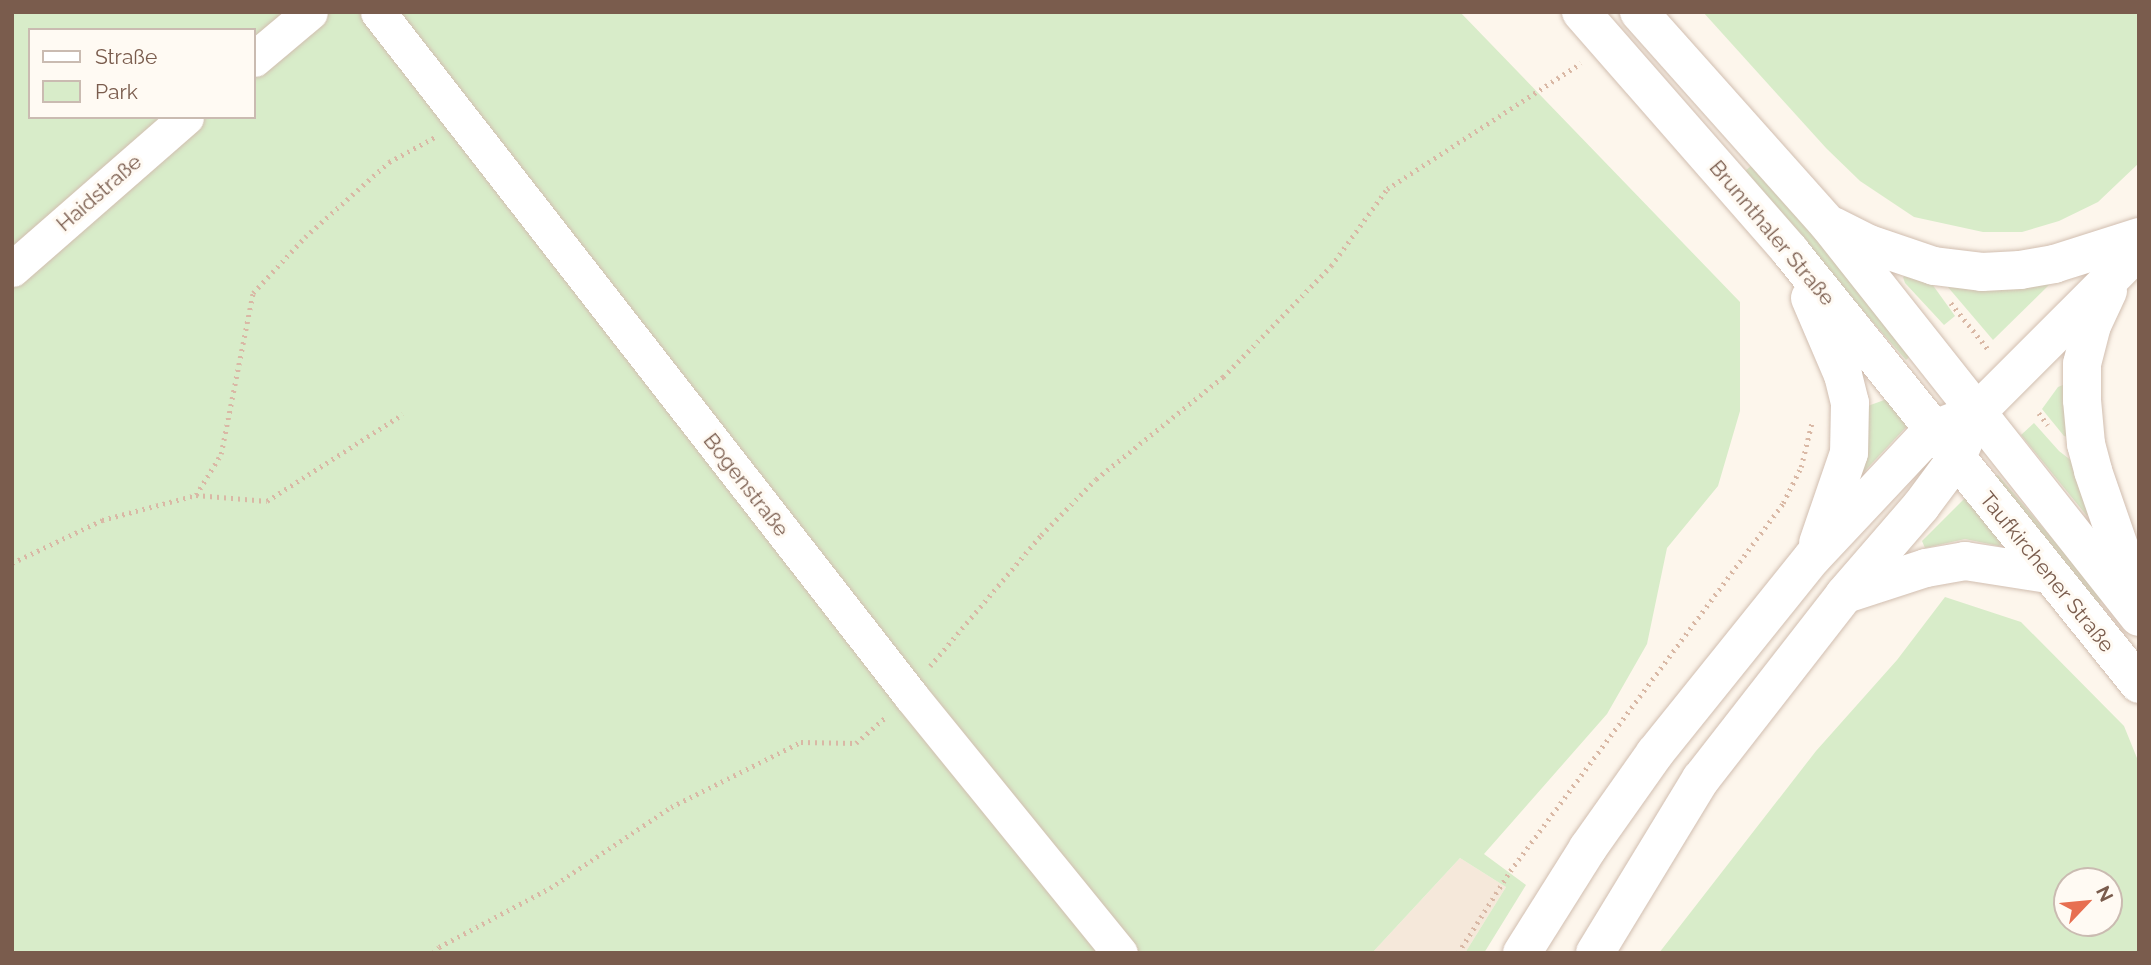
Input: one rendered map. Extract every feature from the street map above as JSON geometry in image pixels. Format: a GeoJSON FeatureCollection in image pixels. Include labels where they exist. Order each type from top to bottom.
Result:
{"type":"FeatureCollection","features":[{"type":"Feature","properties":{"kind":"main road","name":"Brunnthaler Straße"},"geometry":{"type":"LineString","coordinates":[[1581,12],[1790,251],[1956,459]]}},
{"type":"Feature","properties":{"kind":"main road"},"geometry":{"type":"LineString","coordinates":[[1639,12],[1828,224],[1977,412]]}},
{"type":"Feature","properties":{"kind":"main road"},"geometry":{"type":"LineString","coordinates":[[1828,224],[1870,244],[1934,266],[1982,272],[2020,270],[2054,264],[2139,237]]}},
{"type":"Feature","properties":{"kind":"main road"},"geometry":{"type":"LineString","coordinates":[[1790,251],[1839,365],[1850,403],[1849,453],[1812,558]]}},
{"type":"Feature","properties":{"kind":"main road"},"geometry":{"type":"LineString","coordinates":[[1595,953],[1701,779],[1844,595],[1921,506],[1956,459],[1977,412],[2129,260]]}},
{"type":"Feature","properties":{"kind":"main road"},"geometry":{"type":"LineString","coordinates":[[2129,260],[2092,325],[2082,364],[2082,400],[2086,444],[2093,471],[2139,602]]}},
{"type":"Feature","properties":{"kind":"main road"},"geometry":{"type":"LineString","coordinates":[[1522,953],[1588,848],[1655,753],[1812,558],[1932,430],[1977,412]]}},
{"type":"Feature","properties":{"kind":"main road","name":"Taufkirchener Straße"},"geometry":{"type":"LineString","coordinates":[[1977,412],[2139,617]]}},
{"type":"Feature","properties":{"kind":"main road","name":"Taufkirchener Straße"},"geometry":{"type":"LineString","coordinates":[[1956,459],[2139,684]]}},
{"type":"Feature","properties":{"kind":"main road"},"geometry":{"type":"LineString","coordinates":[[1844,595],[1926,568],[1965,561],[2048,574]]}},
{"type":"Feature","properties":{"kind":"street"},"geometry":{"type":"LineString","coordinates":[[256,57],[310,12]]}},
{"type":"Feature","properties":{"kind":"street","name":"Bogenstraße"},"geometry":{"type":"LineString","coordinates":[[378,12],[911,696],[1120,953]]}},
{"type":"Feature","properties":{"kind":"street","name":"Haidstraße"},"geometry":{"type":"LineString","coordinates":[[12,269],[184,119]]}},
{"type":"Feature","properties":{"kind":"path"},"geometry":{"type":"LineString","coordinates":[[433,953],[439,947],[550,888],[670,807],[801,742],[856,743],[911,696],[935,659],[1041,535],[1096,479],[1223,377],[1331,266],[1387,189],[1611,44]]}},
{"type":"Feature","properties":{"kind":"path"},"geometry":{"type":"LineString","coordinates":[[196,495],[221,454],[253,293],[305,237],[389,162],[463,122]]}},
{"type":"Feature","properties":{"kind":"path"},"geometry":{"type":"LineString","coordinates":[[1961,317],[1988,349]]}},
{"type":"Feature","properties":{"kind":"path"},"geometry":{"type":"LineString","coordinates":[[12,564],[102,520],[196,495],[267,501],[403,414]]}},
{"type":"Feature","properties":{"kind":"path"},"geometry":{"type":"LineString","coordinates":[[1458,953],[1510,871],[1783,503],[1801,467],[1813,416]]}},
{"type":"Feature","properties":{"kind":"shaded area"},"geometry":{"type":"Polygon","coordinates":[[[1460,858],[1506,887],[1465,953],[1372,953],[1460,858]]]}},
{"type":"Feature","properties":{"kind":"green space"},"geometry":{"type":"Polygon","coordinates":[[[12,12],[1460,12],[1740,302],[1740,411],[1718,486],[1667,548],[1647,644],[1607,714],[1484,854],[1526,885],[1484,953],[1465,953],[1506,887],[1460,858],[1372,953],[12,953],[12,12]]]}},
{"type":"Feature","properties":{"kind":"green space"},"geometry":{"type":"Polygon","coordinates":[[[1703,12],[2139,12],[2139,163],[2098,202],[2059,221],[2022,232],[1983,232],[1914,217],[1860,181],[1826,148],[1703,12]]]}},
{"type":"Feature","properties":{"kind":"green space"},"geometry":{"type":"Polygon","coordinates":[[[1751,166],[1917,350],[1906,360],[1746,177],[1745,171],[1751,166]]]}},
{"type":"Feature","properties":{"kind":"green space"},"geometry":{"type":"Polygon","coordinates":[[[1908,274],[1927,277],[1955,316],[1944,325],[1905,283],[1903,277],[1908,274]]]}},
{"type":"Feature","properties":{"kind":"green space"},"geometry":{"type":"Polygon","coordinates":[[[2055,279],[1993,340],[1947,286],[2055,279]]]}},
{"type":"Feature","properties":{"kind":"green space"},"geometry":{"type":"Polygon","coordinates":[[[2063,385],[2070,437],[2064,436],[2042,409],[2058,387],[2063,385]]]}},
{"type":"Feature","properties":{"kind":"green space"},"geometry":{"type":"Polygon","coordinates":[[[1890,398],[1910,423],[1860,476],[1862,408],[1890,398]]]}},
{"type":"Feature","properties":{"kind":"green space"},"geometry":{"type":"Polygon","coordinates":[[[2034,423],[2059,451],[2072,461],[2090,512],[2087,516],[2021,435],[2034,423]]]}},
{"type":"Feature","properties":{"kind":"green space"},"geometry":{"type":"Polygon","coordinates":[[[1998,475],[2102,597],[2099,606],[1994,477],[1998,475]]]}},
{"type":"Feature","properties":{"kind":"green space"},"geometry":{"type":"Polygon","coordinates":[[[1965,498],[2004,542],[1999,546],[1965,539],[1925,548],[1922,541],[1965,498]]]}},
{"type":"Feature","properties":{"kind":"green space"},"geometry":{"type":"Polygon","coordinates":[[[1945,597],[2021,622],[2124,726],[2139,763],[2139,953],[1659,953],[1816,751],[1897,660],[1945,597]]]}}]}
